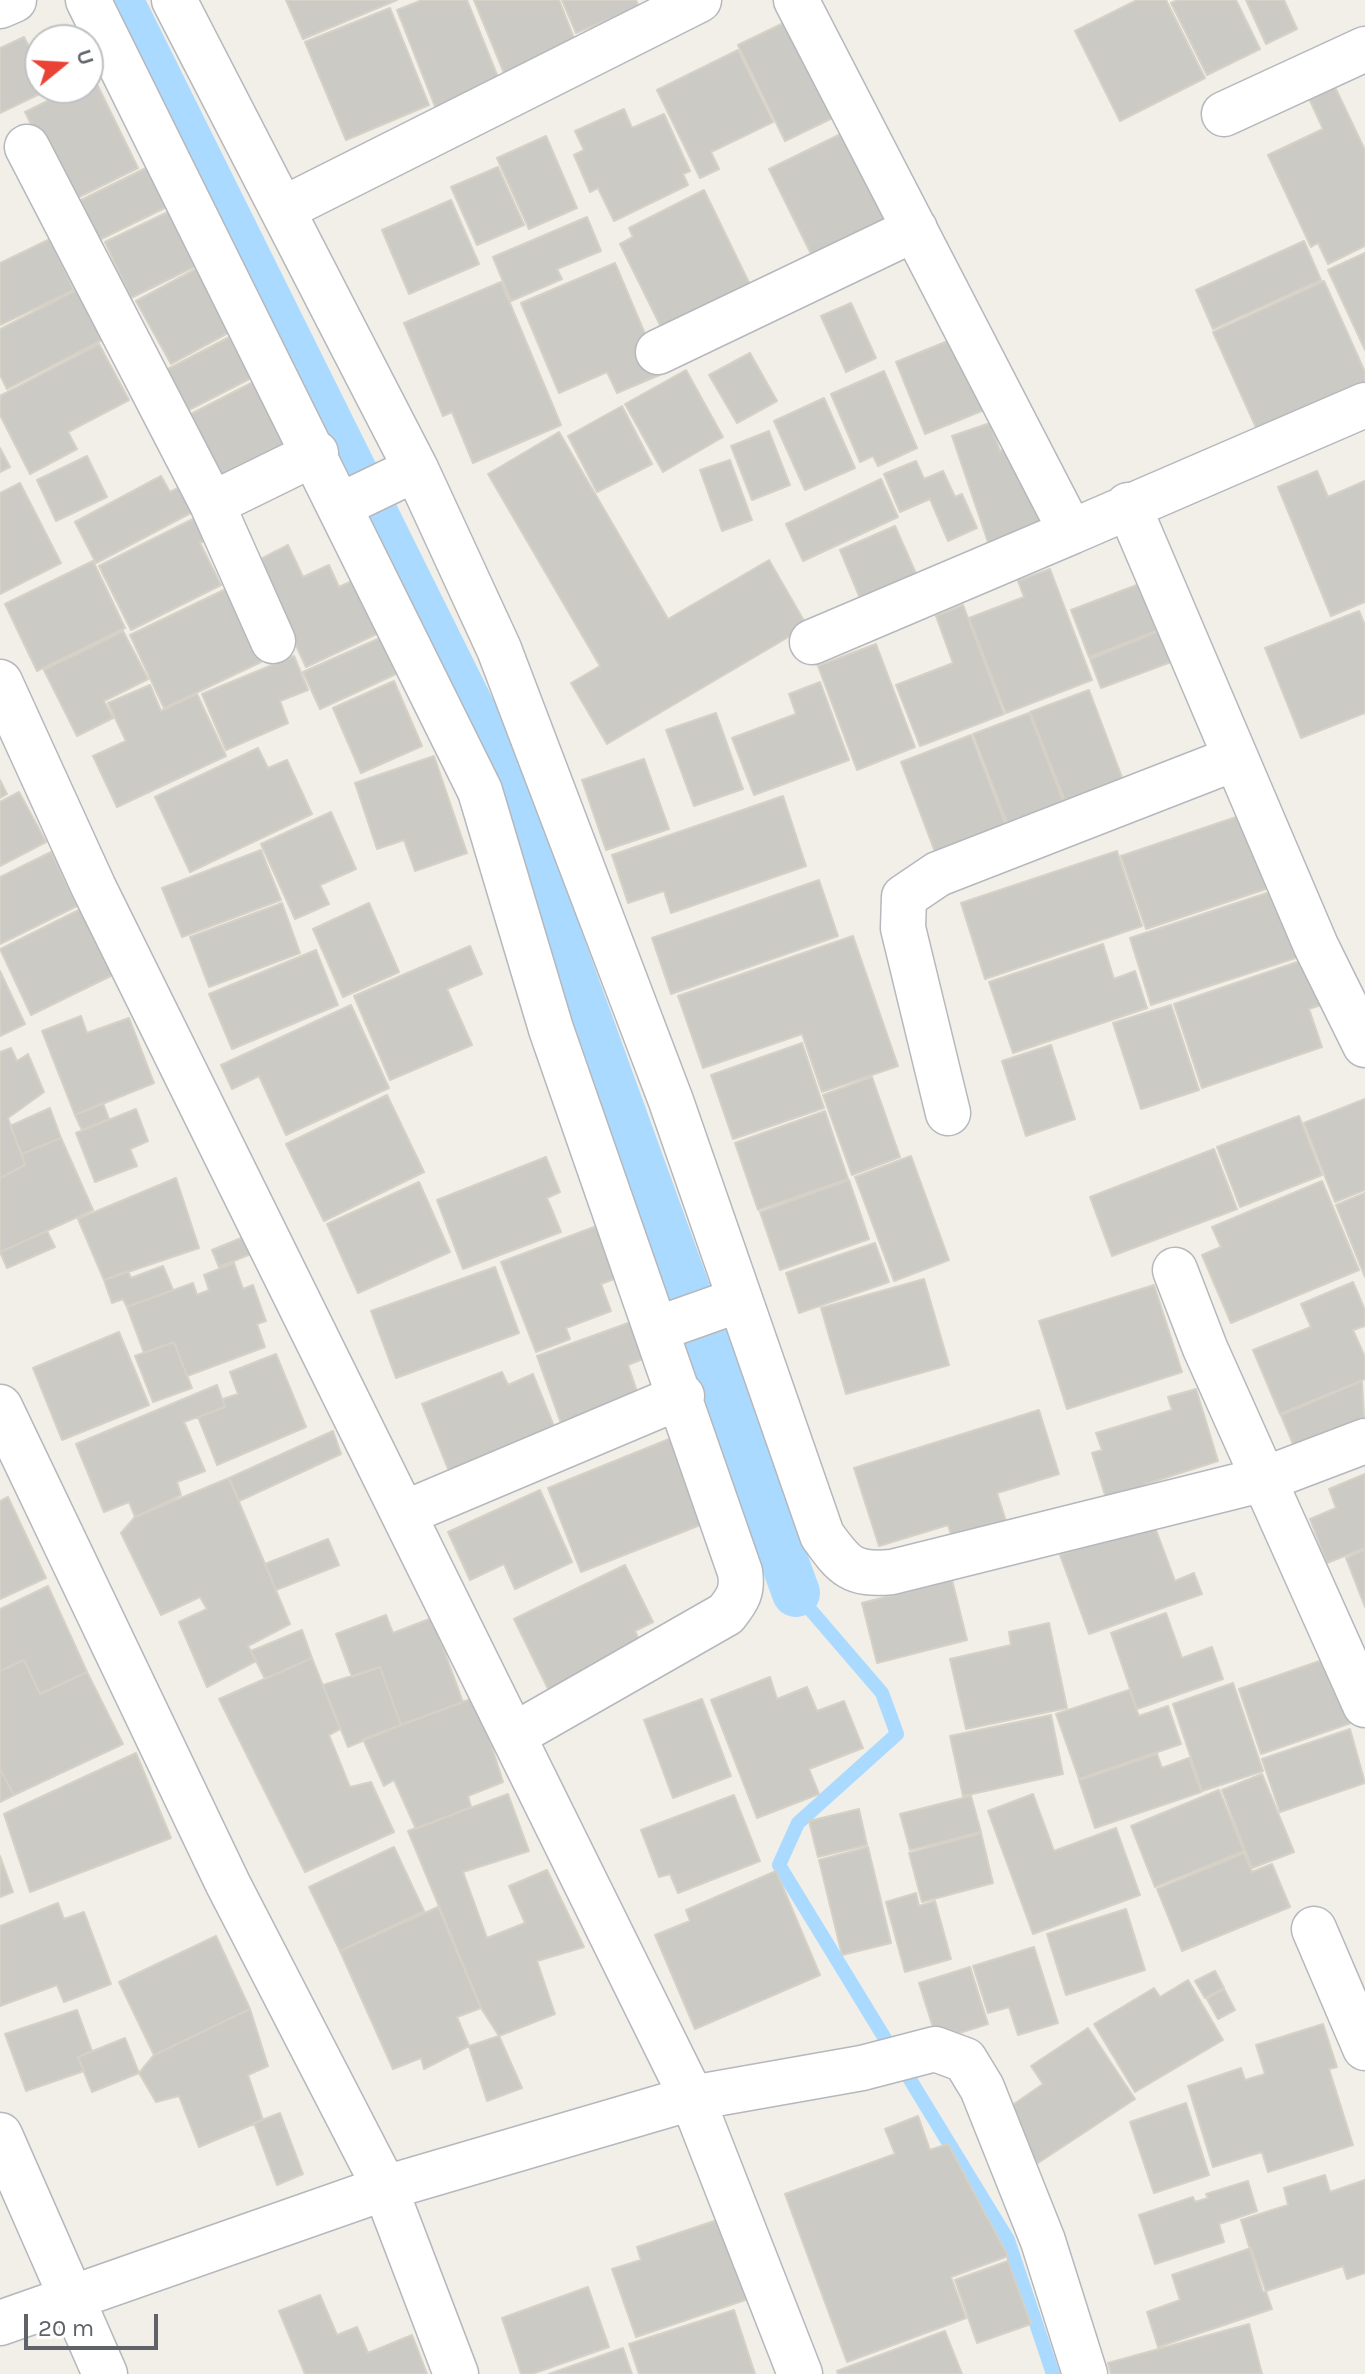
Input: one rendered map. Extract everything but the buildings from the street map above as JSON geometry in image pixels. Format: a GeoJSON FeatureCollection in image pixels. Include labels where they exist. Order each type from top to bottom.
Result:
{"type":"FeatureCollection","features":[{"type":"Feature","properties":{"kind":"street"},"geometry":{"type":"LineString","coordinates":[[0,6],[14,0]]}},
{"type":"Feature","properties":{"kind":"street"},"geometry":{"type":"LineString","coordinates":[[88,0],[316,453],[345,504],[480,791],[551,1029],[661,1328],[740,1572],[743,1586],[739,1598],[726,1614],[514,1735]]}},
{"type":"Feature","properties":{"kind":"street"},"geometry":{"type":"LineString","coordinates":[[174,0],[283,209],[406,474],[499,649],[671,1101],[728,1303],[822,1535],[841,1563],[866,1574],[892,1572],[1265,1479],[1365,1441]]}},
{"type":"Feature","properties":{"kind":"street"},"geometry":{"type":"LineString","coordinates":[[283,209],[699,0]]}},
{"type":"Feature","properties":{"kind":"street"},"geometry":{"type":"LineString","coordinates":[[796,0],[1071,532]]}},
{"type":"Feature","properties":{"kind":"street"},"geometry":{"type":"LineString","coordinates":[[1224,114],[1365,49]]}},
{"type":"Feature","properties":{"kind":"street"},"geometry":{"type":"LineString","coordinates":[[27,147],[212,504],[273,641]]}},
{"type":"Feature","properties":{"kind":"street"},"geometry":{"type":"LineString","coordinates":[[658,352],[915,229]]}},
{"type":"Feature","properties":{"kind":"street"},"geometry":{"type":"LineString","coordinates":[[812,642],[1365,405]]}},
{"type":"Feature","properties":{"kind":"street"},"geometry":{"type":"LineString","coordinates":[[212,504],[316,453]]}},
{"type":"Feature","properties":{"kind":"street"},"geometry":{"type":"LineString","coordinates":[[345,504],[406,474]]}},
{"type":"Feature","properties":{"kind":"street"},"geometry":{"type":"LineString","coordinates":[[1128,505],[1316,946],[1365,1045]]}},
{"type":"Feature","properties":{"kind":"street"},"geometry":{"type":"LineString","coordinates":[[0,682],[94,888],[692,2098],[800,2374]]}},
{"type":"Feature","properties":{"kind":"street"},"geometry":{"type":"LineString","coordinates":[[948,1113],[903,928],[904,897],[938,874],[1236,758]]}},
{"type":"Feature","properties":{"kind":"street"},"geometry":{"type":"LineString","coordinates":[[1175,1270],[1205,1348],[1365,1705]]}},
{"type":"Feature","properties":{"kind":"street"},"geometry":{"type":"LineString","coordinates":[[661,1328],[728,1303]]}},
{"type":"Feature","properties":{"kind":"street"},"geometry":{"type":"LineString","coordinates":[[405,1513],[682,1396]]}},
{"type":"Feature","properties":{"kind":"street"},"geometry":{"type":"LineString","coordinates":[[0,1407],[228,1884],[385,2188],[456,2374]]}},
{"type":"Feature","properties":{"kind":"street"},"geometry":{"type":"LineString","coordinates":[[1314,1929],[1365,2048]]}},
{"type":"Feature","properties":{"kind":"street"},"geometry":{"type":"LineString","coordinates":[[0,2323],[385,2188],[692,2098],[862,2068],[935,2049],[965,2060],[982,2088],[1043,2241],[1085,2374]]}},
{"type":"Feature","properties":{"kind":"street"},"geometry":{"type":"LineString","coordinates":[[0,2135],[105,2374]]}},
{"type":"Feature","properties":{"kind":"waterway"},"geometry":{"type":"LineString","coordinates":[[119,0],[487,741],[796,1593]]}},
{"type":"Feature","properties":{"kind":"waterway"},"geometry":{"type":"LineString","coordinates":[[796,1593],[882,1693],[897,1734],[798,1823],[779,1865],[1008,2240],[1053,2374]]}}]}
